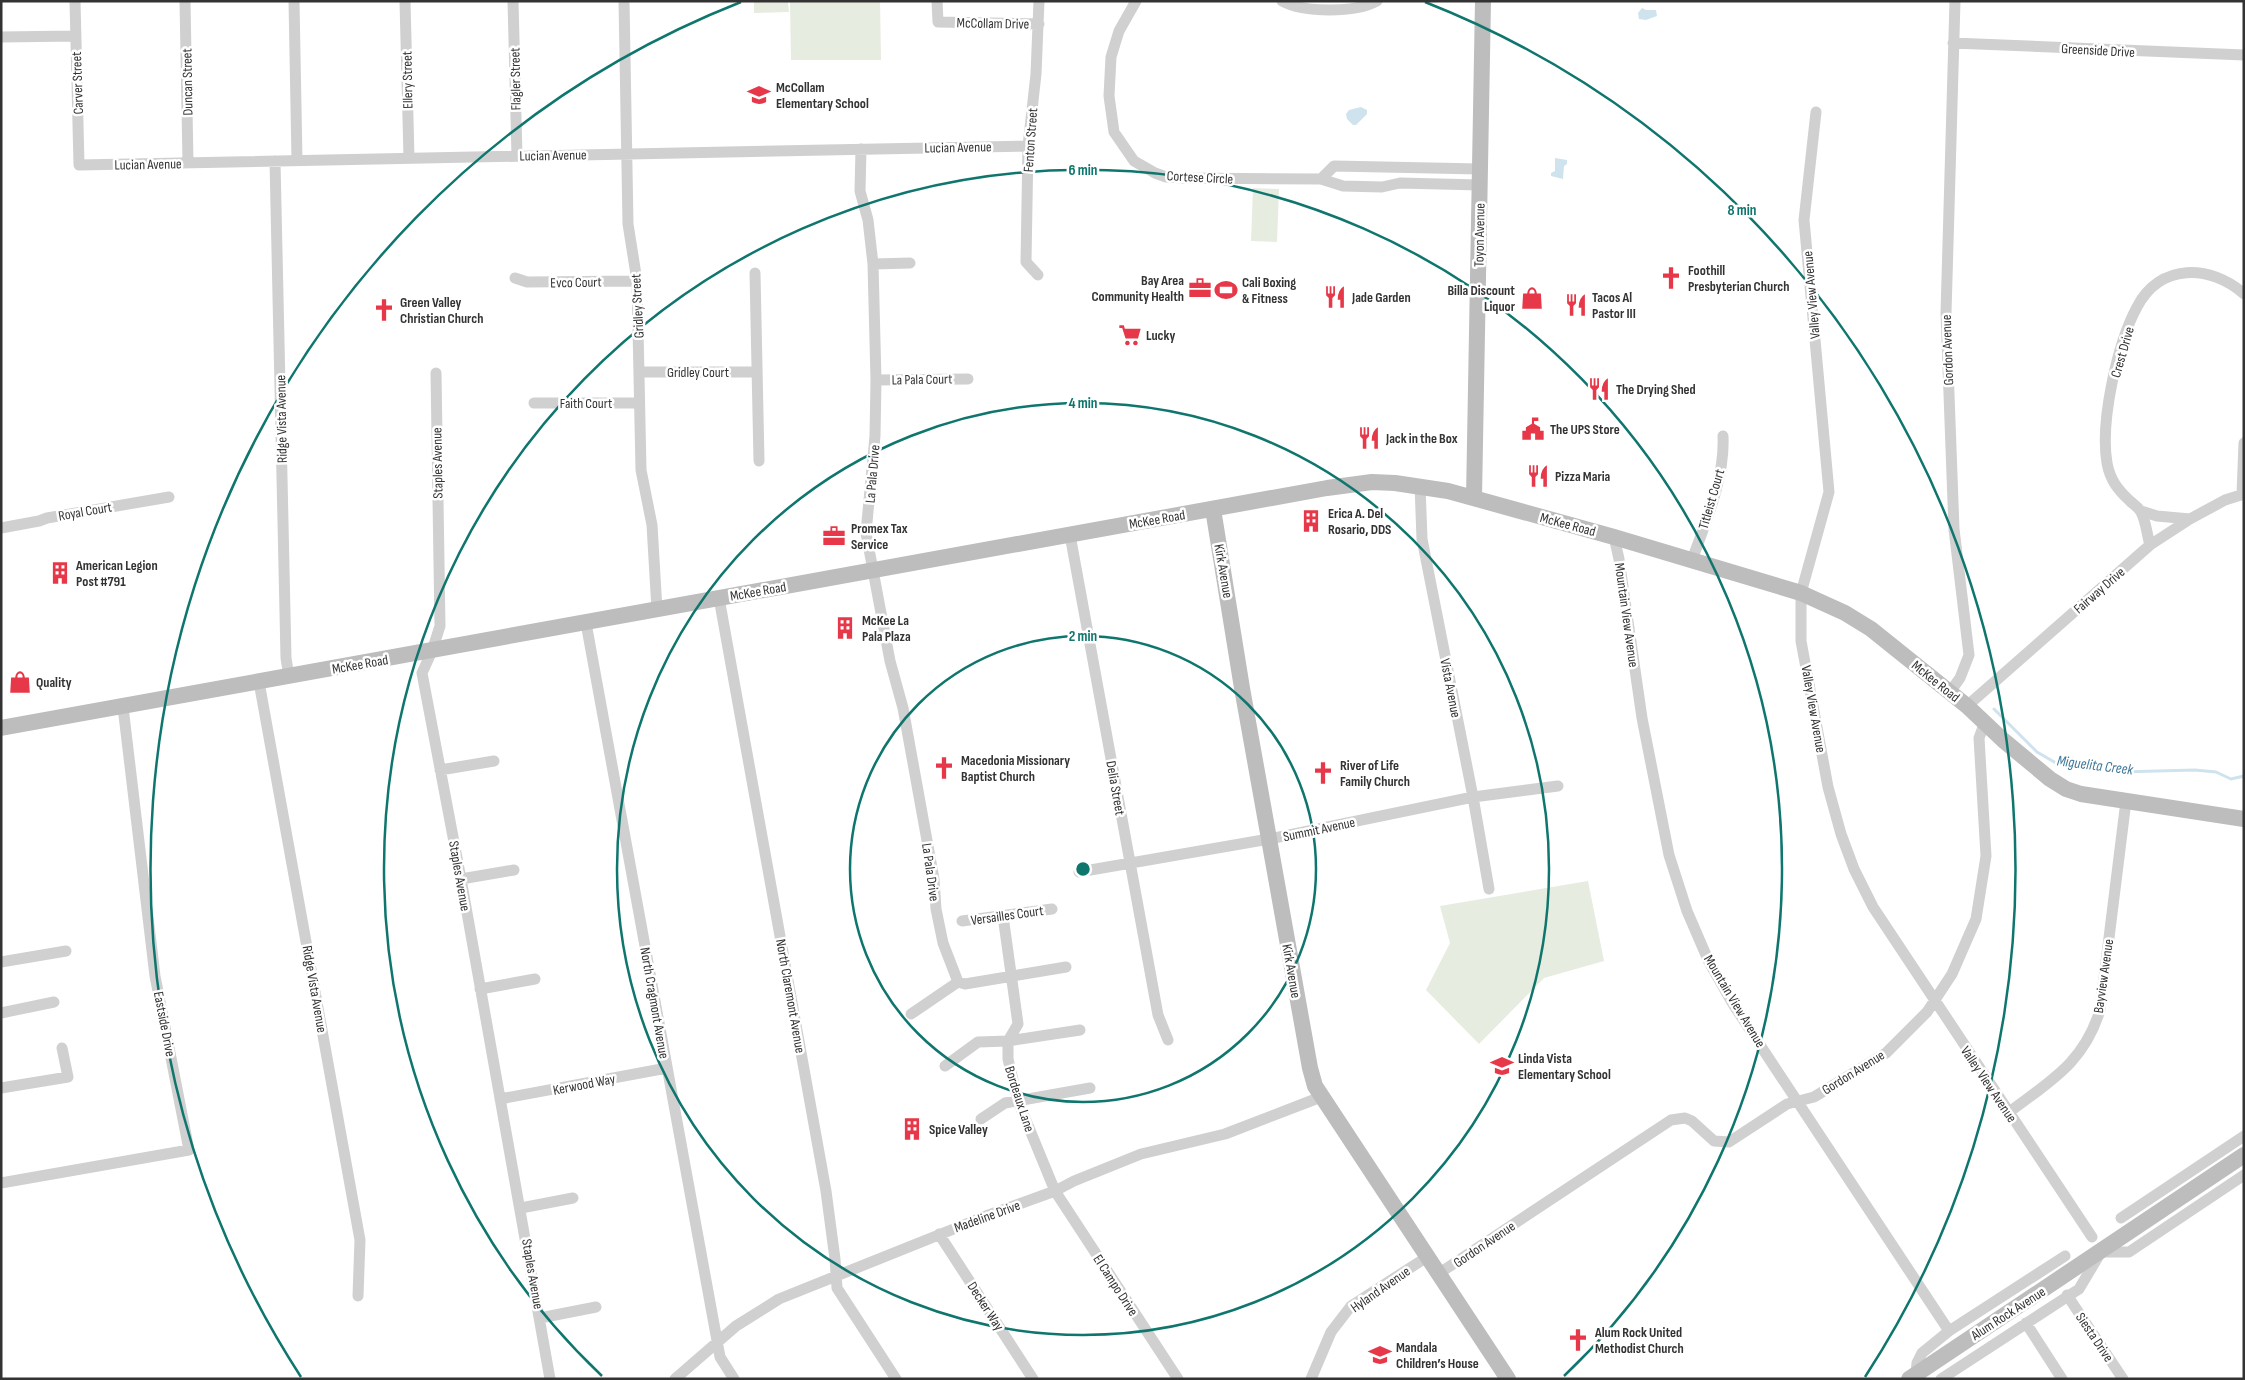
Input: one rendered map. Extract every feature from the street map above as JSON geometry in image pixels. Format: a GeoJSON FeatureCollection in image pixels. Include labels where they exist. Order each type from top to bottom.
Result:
{"type":"FeatureCollection","features":[{"type":"Feature","properties":{"kind":"street","name":"Carver Street"},"geometry":{"type":"LineString","coordinates":[[75,1],[79,165]]}},
{"type":"Feature","properties":{"kind":"street","name":"Duncan Street"},"geometry":{"type":"LineString","coordinates":[[185,1],[188,163]]}},
{"type":"Feature","properties":{"kind":"street"},"geometry":{"type":"LineString","coordinates":[[294,1],[297,160]]}},
{"type":"Feature","properties":{"kind":"street","name":"Ellery Street"},"geometry":{"type":"LineString","coordinates":[[405,1],[409,158]]}},
{"type":"Feature","properties":{"kind":"street","name":"Flagler Street"},"geometry":{"type":"LineString","coordinates":[[513,1],[517,156]]}},
{"type":"Feature","properties":{"kind":"street","name":"Gridley Street"},"geometry":{"type":"LineString","coordinates":[[624,1],[628,224],[637,281],[641,470],[652,525],[657,610]]}},
{"type":"Feature","properties":{"kind":"street","name":"McCollam Drive"},"geometry":{"type":"LineString","coordinates":[[937,1],[938,22],[1038,24]]}},
{"type":"Feature","properties":{"kind":"street","name":"Fenton Street"},"geometry":{"type":"LineString","coordinates":[[1038,275],[1026,262],[1028,146],[1036,74],[1039,1]]}},
{"type":"Feature","properties":{"kind":"street","name":"Cortese Circle"},"geometry":{"type":"LineString","coordinates":[[1136,1],[1120,31],[1112,57],[1109,96],[1114,132],[1134,162],[1166,177],[1321,179],[1343,186],[1382,187],[1400,182],[1480,177]]}},
{"type":"Feature","properties":{"kind":"street"},"geometry":{"type":"LineString","coordinates":[[1282,1],[1293,7],[1340,10],[1370,5],[1377,1]]}},
{"type":"Feature","properties":{"kind":"street","name":"Toyon Avenue"},"geometry":{"type":"LineString","coordinates":[[1474,498],[1483,1]]}},
{"type":"Feature","properties":{"kind":"street","name":"Gordon Avenue"},"geometry":{"type":"LineString","coordinates":[[1950,692],[1960,678],[1969,655],[1954,529],[1946,313],[1955,1]]}},
{"type":"Feature","properties":{"kind":"street"},"geometry":{"type":"LineString","coordinates":[[1,37],[76,36]]}},
{"type":"Feature","properties":{"kind":"street","name":"Greenside Drive"},"geometry":{"type":"LineString","coordinates":[[1953,43],[2244,55]]}},
{"type":"Feature","properties":{"kind":"street","name":"Valley View Avenue"},"geometry":{"type":"LineString","coordinates":[[1816,112],[1804,220],[1829,492],[1801,593],[1801,641],[1828,787],[1841,834],[1854,869],[1873,907],[2008,1114],[2092,1237]]}},
{"type":"Feature","properties":{"kind":"street","name":"Lucian Avenue"},"geometry":{"type":"LineString","coordinates":[[79,165],[1028,146]]}},
{"type":"Feature","properties":{"kind":"street","name":"La Pala Drive"},"geometry":{"type":"LineString","coordinates":[[860,149],[860,191],[868,220],[873,264],[876,380],[875,436],[866,533],[890,660],[903,708],[934,879],[936,909],[943,942],[958,982]]}},
{"type":"Feature","properties":{"kind":"street","name":"Ridge Vista Avenue"},"geometry":{"type":"LineString","coordinates":[[275,160],[286,658],[289,677]]}},
{"type":"Feature","properties":{"kind":"street"},"geometry":{"type":"LineString","coordinates":[[1321,179],[1334,166],[1480,177]]}},
{"type":"Feature","properties":{"kind":"street"},"geometry":{"type":"LineString","coordinates":[[873,264],[910,263]]}},
{"type":"Feature","properties":{"kind":"street"},"geometry":{"type":"LineString","coordinates":[[755,273],[759,461]]}},
{"type":"Feature","properties":{"kind":"street","name":"Crest Drive"},"geometry":{"type":"LineString","coordinates":[[2190,520],[2157,516],[2140,511],[2119,492],[2111,479],[2107,463],[2107,415],[2116,370],[2127,331],[2138,306],[2148,292],[2158,284],[2185,273],[2216,276],[2231,283],[2244,294]]}},
{"type":"Feature","properties":{"kind":"street","name":"Evco Court"},"geometry":{"type":"LineString","coordinates":[[514,278],[527,282],[637,281]]}},
{"type":"Feature","properties":{"kind":"street","name":"Staples Avenue"},"geometry":{"type":"LineString","coordinates":[[436,372],[440,626],[422,672],[462,879],[550,1379]]}},
{"type":"Feature","properties":{"kind":"street","name":"Gridley Court"},"geometry":{"type":"LineString","coordinates":[[640,372],[756,372]]}},
{"type":"Feature","properties":{"kind":"street","name":"La Pala Court"},"geometry":{"type":"LineString","coordinates":[[876,380],[968,379]]}},
{"type":"Feature","properties":{"kind":"street","name":"Faith Court"},"geometry":{"type":"LineString","coordinates":[[534,403],[639,403]]}},
{"type":"Feature","properties":{"kind":"street","name":"Titleist Court"},"geometry":{"type":"LineString","coordinates":[[1692,560],[1718,479],[1724,448],[1723,436]]}},
{"type":"Feature","properties":{"kind":"street"},"geometry":{"type":"LineString","coordinates":[[2243,494],[2244,443]]}},
{"type":"Feature","properties":{"kind":"street","name":"McKee Road"},"geometry":{"type":"LineString","coordinates":[[1,728],[1327,488],[1372,482],[1420,485],[1474,498],[1614,537],[1801,593],[1845,613],[1871,629],[1967,706],[2050,780],[2066,789],[2080,794],[2244,819]]}},
{"type":"Feature","properties":{"kind":"street","name":"Vista Avenue"},"geometry":{"type":"LineString","coordinates":[[1420,485],[1422,539],[1473,797],[1489,890]]}},
{"type":"Feature","properties":{"kind":"street","name":"Fairway Drive"},"geometry":{"type":"LineString","coordinates":[[1967,706],[2150,545],[2190,520],[2243,494]]}},
{"type":"Feature","properties":{"kind":"street","name":"Royal Court"},"geometry":{"type":"LineString","coordinates":[[1,528],[169,497]]}},
{"type":"Feature","properties":{"kind":"street","name":"Kirk Avenue"},"geometry":{"type":"LineString","coordinates":[[1213,509],[1242,688],[1310,1068],[1315,1086],[1508,1379]]}},
{"type":"Feature","properties":{"kind":"street"},"geometry":{"type":"LineString","coordinates":[[2140,511],[2150,545]]}},
{"type":"Feature","properties":{"kind":"street","name":"Delia Street"},"geometry":{"type":"LineString","coordinates":[[1070,535],[1158,1016],[1168,1040]]}},
{"type":"Feature","properties":{"kind":"street","name":"Mountain View Avenue"},"geometry":{"type":"LineString","coordinates":[[1614,537],[1619,559],[1642,718],[1669,855],[1683,898],[1709,962],[1733,1004],[1949,1331]]}},
{"type":"Feature","properties":{"kind":"street","name":"North Claremont Avenue"},"geometry":{"type":"LineString","coordinates":[[719,598],[826,1191],[837,1288],[896,1379]]}},
{"type":"Feature","properties":{"kind":"street","name":"North Cragmont Avenue"},"geometry":{"type":"LineString","coordinates":[[586,623],[720,1358],[734,1379]]}},
{"type":"Feature","properties":{"kind":"street","name":"Ridge Vista Avenue"},"geometry":{"type":"LineString","coordinates":[[259,682],[360,1240],[358,1296]]}},
{"type":"Feature","properties":{"kind":"street","name":"Eastside Drive"},"geometry":{"type":"LineString","coordinates":[[1,1183],[189,1150],[155,976],[123,707]]}},
{"type":"Feature","properties":{"kind":"street","name":"Gordon Avenue"},"geometry":{"type":"LineString","coordinates":[[1438,1274],[1671,1120],[1678,1118],[1692,1121],[1714,1141],[1729,1142],[1786,1104],[1814,1097],[1886,1053],[1915,1026],[1940,995],[1952,974],[1976,918],[1986,856],[1979,738],[1985,722]]}},
{"type":"Feature","properties":{"kind":"street"},"geometry":{"type":"LineString","coordinates":[[440,770],[494,761]]}},
{"type":"Feature","properties":{"kind":"street","name":"Summit Avenue"},"geometry":{"type":"LineString","coordinates":[[1080,872],[1269,839],[1473,797],[1558,786]]}},
{"type":"Feature","properties":{"kind":"street","name":"Bayview Avenue"},"geometry":{"type":"LineString","coordinates":[[2008,1114],[2068,1067],[2085,1046],[2094,1029],[2100,1010],[2126,801]]}},
{"type":"Feature","properties":{"kind":"street"},"geometry":{"type":"LineString","coordinates":[[462,879],[514,870]]}},
{"type":"Feature","properties":{"kind":"street","name":"Versailles Court"},"geometry":{"type":"LineString","coordinates":[[962,921],[1052,909]]}},
{"type":"Feature","properties":{"kind":"street","name":"Bordeaux Lane"},"geometry":{"type":"LineString","coordinates":[[1002,916],[1013,976],[1018,1024],[1008,1041],[1008,1059],[1018,1101],[1055,1191]]}},
{"type":"Feature","properties":{"kind":"street"},"geometry":{"type":"LineString","coordinates":[[1,962],[66,950]]}},
{"type":"Feature","properties":{"kind":"street"},"geometry":{"type":"LineString","coordinates":[[911,1014],[958,982],[966,984],[1066,967]]}},
{"type":"Feature","properties":{"kind":"street"},"geometry":{"type":"LineString","coordinates":[[480,989],[535,979]]}},
{"type":"Feature","properties":{"kind":"street"},"geometry":{"type":"LineString","coordinates":[[1,1013],[54,1002]]}},
{"type":"Feature","properties":{"kind":"street"},"geometry":{"type":"LineString","coordinates":[[945,1066],[978,1042],[1008,1041],[1080,1030]]}},
{"type":"Feature","properties":{"kind":"street"},"geometry":{"type":"LineString","coordinates":[[1,1088],[68,1076],[62,1048]]}},
{"type":"Feature","properties":{"kind":"street","name":"Kerwood Way"},"geometry":{"type":"LineString","coordinates":[[500,1099],[667,1068]]}},
{"type":"Feature","properties":{"kind":"street"},"geometry":{"type":"LineString","coordinates":[[981,1119],[1005,1103],[1090,1088]]}},
{"type":"Feature","properties":{"kind":"street","name":"Madeline Drive"},"geometry":{"type":"LineString","coordinates":[[675,1379],[736,1326],[779,1299],[836,1274],[1055,1191],[1074,1181],[1141,1154],[1224,1134],[1321,1097]]}},
{"type":"Feature","properties":{"kind":"street"},"geometry":{"type":"LineString","coordinates":[[2121,1218],[2244,1136]]}},
{"type":"Feature","properties":{"kind":"street","name":"Alum Rock Avenue"},"geometry":{"type":"LineString","coordinates":[[1912,1377],[2244,1156]]}},
{"type":"Feature","properties":{"kind":"street"},"geometry":{"type":"LineString","coordinates":[[2102,1252],[2129,1252],[2244,1175]]}},
{"type":"Feature","properties":{"kind":"street","name":"El Campo Drive"},"geometry":{"type":"LineString","coordinates":[[1055,1191],[1178,1379]]}},
{"type":"Feature","properties":{"kind":"street"},"geometry":{"type":"LineString","coordinates":[[521,1208],[573,1198]]}},
{"type":"Feature","properties":{"kind":"street","name":"Decker Way"},"geometry":{"type":"LineString","coordinates":[[939,1234],[1033,1379]]}},
{"type":"Feature","properties":{"kind":"street","name":"Alum Rock Avenue"},"geometry":{"type":"LineString","coordinates":[[1941,1379],[2078,1289],[2102,1252]]}},
{"type":"Feature","properties":{"kind":"street","name":"Alum Rock Avenue"},"geometry":{"type":"LineString","coordinates":[[1912,1377],[1922,1353],[1949,1331],[2066,1256]]}},
{"type":"Feature","properties":{"kind":"street","name":"Hyland Avenue"},"geometry":{"type":"LineString","coordinates":[[1311,1379],[1331,1332],[1351,1306],[1427,1257]]}},
{"type":"Feature","properties":{"kind":"street","name":"Siesta Drive"},"geometry":{"type":"LineString","coordinates":[[2067,1295],[2123,1379]]}},
{"type":"Feature","properties":{"kind":"street"},"geometry":{"type":"LineString","coordinates":[[540,1318],[596,1307]]}},
{"type":"Feature","properties":{"kind":"street"},"geometry":{"type":"LineString","coordinates":[[2026,1323],[2062,1379]]}},
{"type":"Feature","properties":{"kind":"shaded area"},"geometry":{"type":"Polygon","coordinates":[[[754,1],[788,1],[789,12],[754,13],[754,1]]]}},
{"type":"Feature","properties":{"kind":"shaded area"},"geometry":{"type":"Polygon","coordinates":[[[790,1],[880,1],[881,60],[791,60],[790,1]]]}},
{"type":"Feature","properties":{"kind":"shaded area"},"geometry":{"type":"Polygon","coordinates":[[[1253,188],[1279,189],[1277,242],[1251,241],[1253,188]]]}},
{"type":"Feature","properties":{"kind":"shaded area"},"geometry":{"type":"Polygon","coordinates":[[[1588,881],[1604,961],[1544,978],[1479,1044],[1426,990],[1450,943],[1440,906],[1588,881]]]}},
{"type":"Feature","properties":{"kind":"water"},"geometry":{"type":"Polygon","coordinates":[[[1642,8],[1656,10],[1657,16],[1646,20],[1639,19],[1638,13],[1642,8]]]}},
{"type":"Feature","properties":{"kind":"water"},"geometry":{"type":"Polygon","coordinates":[[[1361,107],[1367,110],[1367,114],[1356,125],[1353,125],[1347,119],[1346,114],[1349,110],[1361,107]]]}},
{"type":"Feature","properties":{"kind":"water"},"geometry":{"type":"Polygon","coordinates":[[[1555,158],[1567,160],[1567,164],[1564,166],[1563,179],[1551,176],[1551,173],[1555,171],[1555,158]]]}},
{"type":"Feature","properties":{"kind":"waterway","name":"Miguelita Creek"},"geometry":{"type":"LineString","coordinates":[[1994,709],[2037,752],[2056,763],[2120,772],[2195,770],[2216,772],[2231,779],[2244,776]]}},
{"type":"Feature","properties":{"kind":"place","name":"McCollam Elementary School"},"geometry":{"type":"Point","coordinates":[759,95]}},
{"type":"Feature","properties":{"kind":"place","name":"Foothill Presbyterian Church"},"geometry":{"type":"Point","coordinates":[1671,278]}},
{"type":"Feature","properties":{"kind":"place","name":"Bay Area Community Health"},"geometry":{"type":"Point","coordinates":[1200,288]}},
{"type":"Feature","properties":{"kind":"place","name":"Cali Boxing & Fitness"},"geometry":{"type":"Point","coordinates":[1226,290]}},
{"type":"Feature","properties":{"kind":"place","name":"Jade Garden"},"geometry":{"type":"Point","coordinates":[1335,297]}},
{"type":"Feature","properties":{"kind":"place","name":"Billa Discount Liquor"},"geometry":{"type":"Point","coordinates":[1532,298]}},
{"type":"Feature","properties":{"kind":"place","name":"Tacos Al Pastor III"},"geometry":{"type":"Point","coordinates":[1576,305]}},
{"type":"Feature","properties":{"kind":"place","name":"Green Valley Christian Church"},"geometry":{"type":"Point","coordinates":[384,310]}},
{"type":"Feature","properties":{"kind":"place","name":"Lucky"},"geometry":{"type":"Point","coordinates":[1130,335]}},
{"type":"Feature","properties":{"kind":"place","name":"The Drying Shed"},"geometry":{"type":"Point","coordinates":[1599,389]}},
{"type":"Feature","properties":{"kind":"place","name":"The UPS Store"},"geometry":{"type":"Point","coordinates":[1533,429]}},
{"type":"Feature","properties":{"kind":"place","name":"Jack in the Box"},"geometry":{"type":"Point","coordinates":[1369,438]}},
{"type":"Feature","properties":{"kind":"place","name":"Pizza Maria"},"geometry":{"type":"Point","coordinates":[1538,476]}},
{"type":"Feature","properties":{"kind":"place","name":"Erica A. Del Rosario, DDS"},"geometry":{"type":"Point","coordinates":[1311,521]}},
{"type":"Feature","properties":{"kind":"place","name":"Promex Tax Service"},"geometry":{"type":"Point","coordinates":[834,536]}},
{"type":"Feature","properties":{"kind":"place","name":"American Legion Post #791"},"geometry":{"type":"Point","coordinates":[60,573]}},
{"type":"Feature","properties":{"kind":"place","name":"McKee La Pala Plaza"},"geometry":{"type":"Point","coordinates":[845,628]}},
{"type":"Feature","properties":{"kind":"place","name":"Quality"},"geometry":{"type":"Point","coordinates":[20,682]}},
{"type":"Feature","properties":{"kind":"place","name":"Macedonia Missionary Baptist Church"},"geometry":{"type":"Point","coordinates":[944,768]}},
{"type":"Feature","properties":{"kind":"place","name":"River of Life Family Church"},"geometry":{"type":"Point","coordinates":[1323,773]}},
{"type":"Feature","properties":{"kind":"place","name":"Linda Vista Elementary School"},"geometry":{"type":"Point","coordinates":[1502,1066]}},
{"type":"Feature","properties":{"kind":"place","name":"Spice Valley"},"geometry":{"type":"Point","coordinates":[912,1129]}},
{"type":"Feature","properties":{"kind":"place","name":"Alum Rock United Methodist Church"},"geometry":{"type":"Point","coordinates":[1578,1340]}},
{"type":"Feature","properties":{"kind":"place","name":"Mandala Children’s House"},"geometry":{"type":"Point","coordinates":[1380,1355]}}]}
